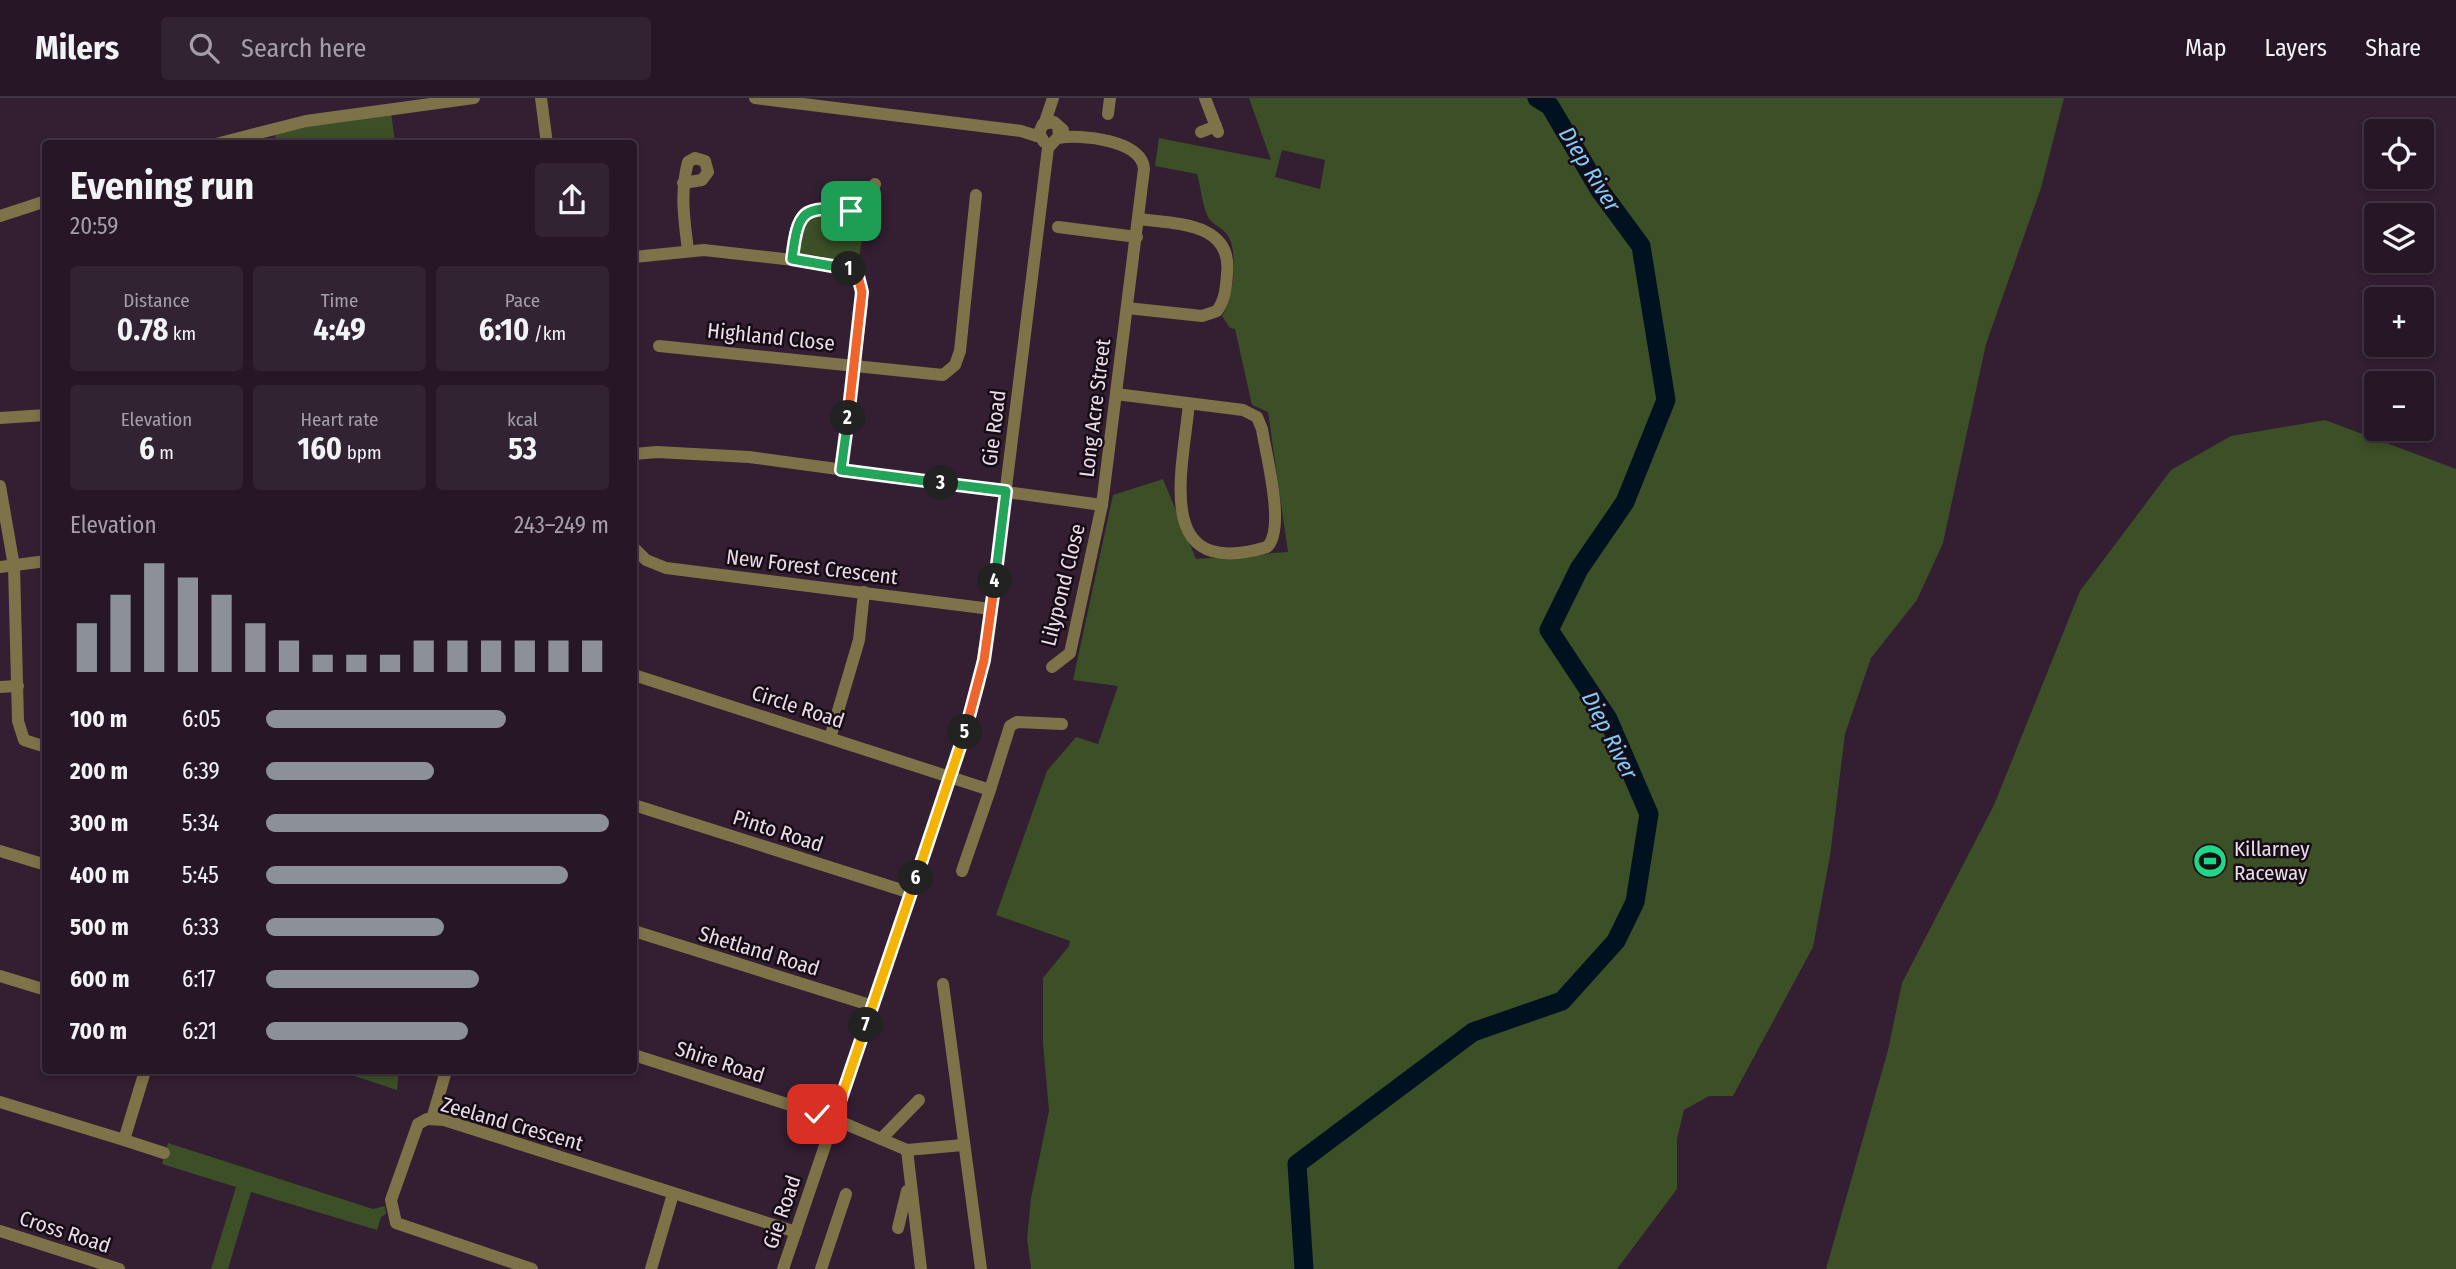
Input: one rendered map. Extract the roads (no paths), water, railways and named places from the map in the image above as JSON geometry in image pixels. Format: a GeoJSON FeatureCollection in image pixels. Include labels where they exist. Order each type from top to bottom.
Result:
{"type":"FeatureCollection","features":[{"type":"Feature","properties":{"kind":"street"},"geometry":{"type":"LineString","coordinates":[[245,139],[306,121],[416,102],[474,98]]}},
{"type":"Feature","properties":{"kind":"street"},"geometry":{"type":"LineString","coordinates":[[541,98],[546,140]]}},
{"type":"Feature","properties":{"kind":"street"},"geometry":{"type":"LineString","coordinates":[[755,98],[1051,134]]}},
{"type":"Feature","properties":{"kind":"street"},"geometry":{"type":"LineString","coordinates":[[1108,114],[1110,98]]}},
{"type":"Feature","properties":{"kind":"street"},"geometry":{"type":"LineString","coordinates":[[1201,132],[1217,129],[1205,98]]}},
{"type":"Feature","properties":{"kind":"street","name":"Gie Road"},"geometry":{"type":"LineString","coordinates":[[783,1269],[979,684],[991,609],[1051,134],[1052,104]]}},
{"type":"Feature","properties":{"kind":"street","name":"Long Acre Street"},"geometry":{"type":"LineString","coordinates":[[1006,491],[1102,505],[1137,237],[1144,169],[1140,154],[1127,146],[1051,134]]}},
{"type":"Feature","properties":{"kind":"street"},"geometry":{"type":"LineString","coordinates":[[683,183],[682,204],[688,250]]}},
{"type":"Feature","properties":{"kind":"street"},"geometry":{"type":"LineString","coordinates":[[792,259],[795,232],[803,215],[815,208],[859,209],[871,199],[875,184]]}},
{"type":"Feature","properties":{"kind":"street","name":"Highland Close"},"geometry":{"type":"LineString","coordinates":[[659,346],[943,375],[955,365],[960,351],[976,195]]}},
{"type":"Feature","properties":{"kind":"street"},"geometry":{"type":"LineString","coordinates":[[0,216],[42,202]]}},
{"type":"Feature","properties":{"kind":"street"},"geometry":{"type":"LineString","coordinates":[[1127,308],[1202,316],[1217,311],[1225,295],[1228,265],[1223,246],[1217,238],[1198,227],[1139,219]]}},
{"type":"Feature","properties":{"kind":"street"},"geometry":{"type":"LineString","coordinates":[[1058,227],[1137,237]]}},
{"type":"Feature","properties":{"kind":"street"},"geometry":{"type":"LineString","coordinates":[[637,257],[688,250],[792,259],[838,265],[858,276],[862,288],[862,304],[841,470]]}},
{"type":"Feature","properties":{"kind":"street"},"geometry":{"type":"LineString","coordinates":[[1116,394],[1247,411],[1259,421],[1276,519],[1275,536],[1267,547],[1216,553],[1202,549],[1192,538],[1179,500],[1189,404]]}},
{"type":"Feature","properties":{"kind":"street"},"geometry":{"type":"LineString","coordinates":[[0,418],[42,415]]}},
{"type":"Feature","properties":{"kind":"street"},"geometry":{"type":"LineString","coordinates":[[637,454],[657,452],[749,457],[1006,491]]}},
{"type":"Feature","properties":{"kind":"street"},"geometry":{"type":"LineString","coordinates":[[0,486],[14,566],[20,732],[30,744],[42,746]]}},
{"type":"Feature","properties":{"kind":"street","name":"Lilypond Close"},"geometry":{"type":"LineString","coordinates":[[1052,667],[1070,653],[1102,505]]}},
{"type":"Feature","properties":{"kind":"street","name":"New Forest Crescent"},"geometry":{"type":"LineString","coordinates":[[637,551],[646,560],[666,568],[991,609]]}},
{"type":"Feature","properties":{"kind":"street"},"geometry":{"type":"LineString","coordinates":[[0,567],[42,562]]}},
{"type":"Feature","properties":{"kind":"street"},"geometry":{"type":"LineString","coordinates":[[830,738],[859,640],[864,592]]}},
{"type":"Feature","properties":{"kind":"street","name":"Circle Road"},"geometry":{"type":"LineString","coordinates":[[637,676],[990,790]]}},
{"type":"Feature","properties":{"kind":"street"},"geometry":{"type":"LineString","coordinates":[[0,687],[18,686]]}},
{"type":"Feature","properties":{"kind":"street"},"geometry":{"type":"LineString","coordinates":[[962,871],[1010,726],[1017,722],[1062,724]]}},
{"type":"Feature","properties":{"kind":"street","name":"Pinto Road"},"geometry":{"type":"LineString","coordinates":[[637,806],[911,893]]}},
{"type":"Feature","properties":{"kind":"street"},"geometry":{"type":"LineString","coordinates":[[0,851],[42,864]]}},
{"type":"Feature","properties":{"kind":"street","name":"Shetland Road"},"geometry":{"type":"LineString","coordinates":[[637,932],[873,1006]]}},
{"type":"Feature","properties":{"kind":"street"},"geometry":{"type":"LineString","coordinates":[[0,976],[42,989]]}},
{"type":"Feature","properties":{"kind":"street"},"geometry":{"type":"LineString","coordinates":[[943,984],[981,1269]]}},
{"type":"Feature","properties":{"kind":"street","name":"Shire Road"},"geometry":{"type":"LineString","coordinates":[[637,1056],[834,1119],[907,1150]]}},
{"type":"Feature","properties":{"kind":"street"},"geometry":{"type":"LineString","coordinates":[[124,1140],[144,1074]]}},
{"type":"Feature","properties":{"kind":"street"},"geometry":{"type":"LineString","coordinates":[[432,1119],[445,1074]]}},
{"type":"Feature","properties":{"kind":"street"},"geometry":{"type":"LineString","coordinates":[[881,1139],[919,1100]]}},
{"type":"Feature","properties":{"kind":"street"},"geometry":{"type":"LineString","coordinates":[[0,1101],[164,1153]]}},
{"type":"Feature","properties":{"kind":"street","name":"Zeeland Crescent"},"geometry":{"type":"LineString","coordinates":[[531,1269],[409,1230],[396,1223],[391,1205],[408,1146],[418,1124],[432,1119],[444,1120],[796,1231]]}},
{"type":"Feature","properties":{"kind":"street"},"geometry":{"type":"LineString","coordinates":[[920,1269],[907,1150],[963,1145]]}},
{"type":"Feature","properties":{"kind":"street"},"geometry":{"type":"LineString","coordinates":[[898,1228],[909,1184]]}},
{"type":"Feature","properties":{"kind":"street"},"geometry":{"type":"LineString","coordinates":[[651,1269],[673,1194]]}},
{"type":"Feature","properties":{"kind":"street"},"geometry":{"type":"LineString","coordinates":[[821,1269],[846,1194]]}},
{"type":"Feature","properties":{"kind":"street","name":"Cross Road"},"geometry":{"type":"LineString","coordinates":[[0,1231],[100,1266],[119,1269]]}},
{"type":"Feature","properties":{"kind":"waterway","name":"Diep River"},"geometry":{"type":"LineString","coordinates":[[1304,1269],[1297,1164],[1473,1032],[1562,1001],[1616,941],[1635,902],[1649,814],[1608,719],[1549,630],[1579,569],[1625,502],[1666,400],[1641,246],[1599,189],[1550,106],[1537,98]]}},
{"type":"Feature","properties":{"kind":"place","name":"Killarney Raceway"},"geometry":{"type":"Point","coordinates":[2210,861]}}]}
